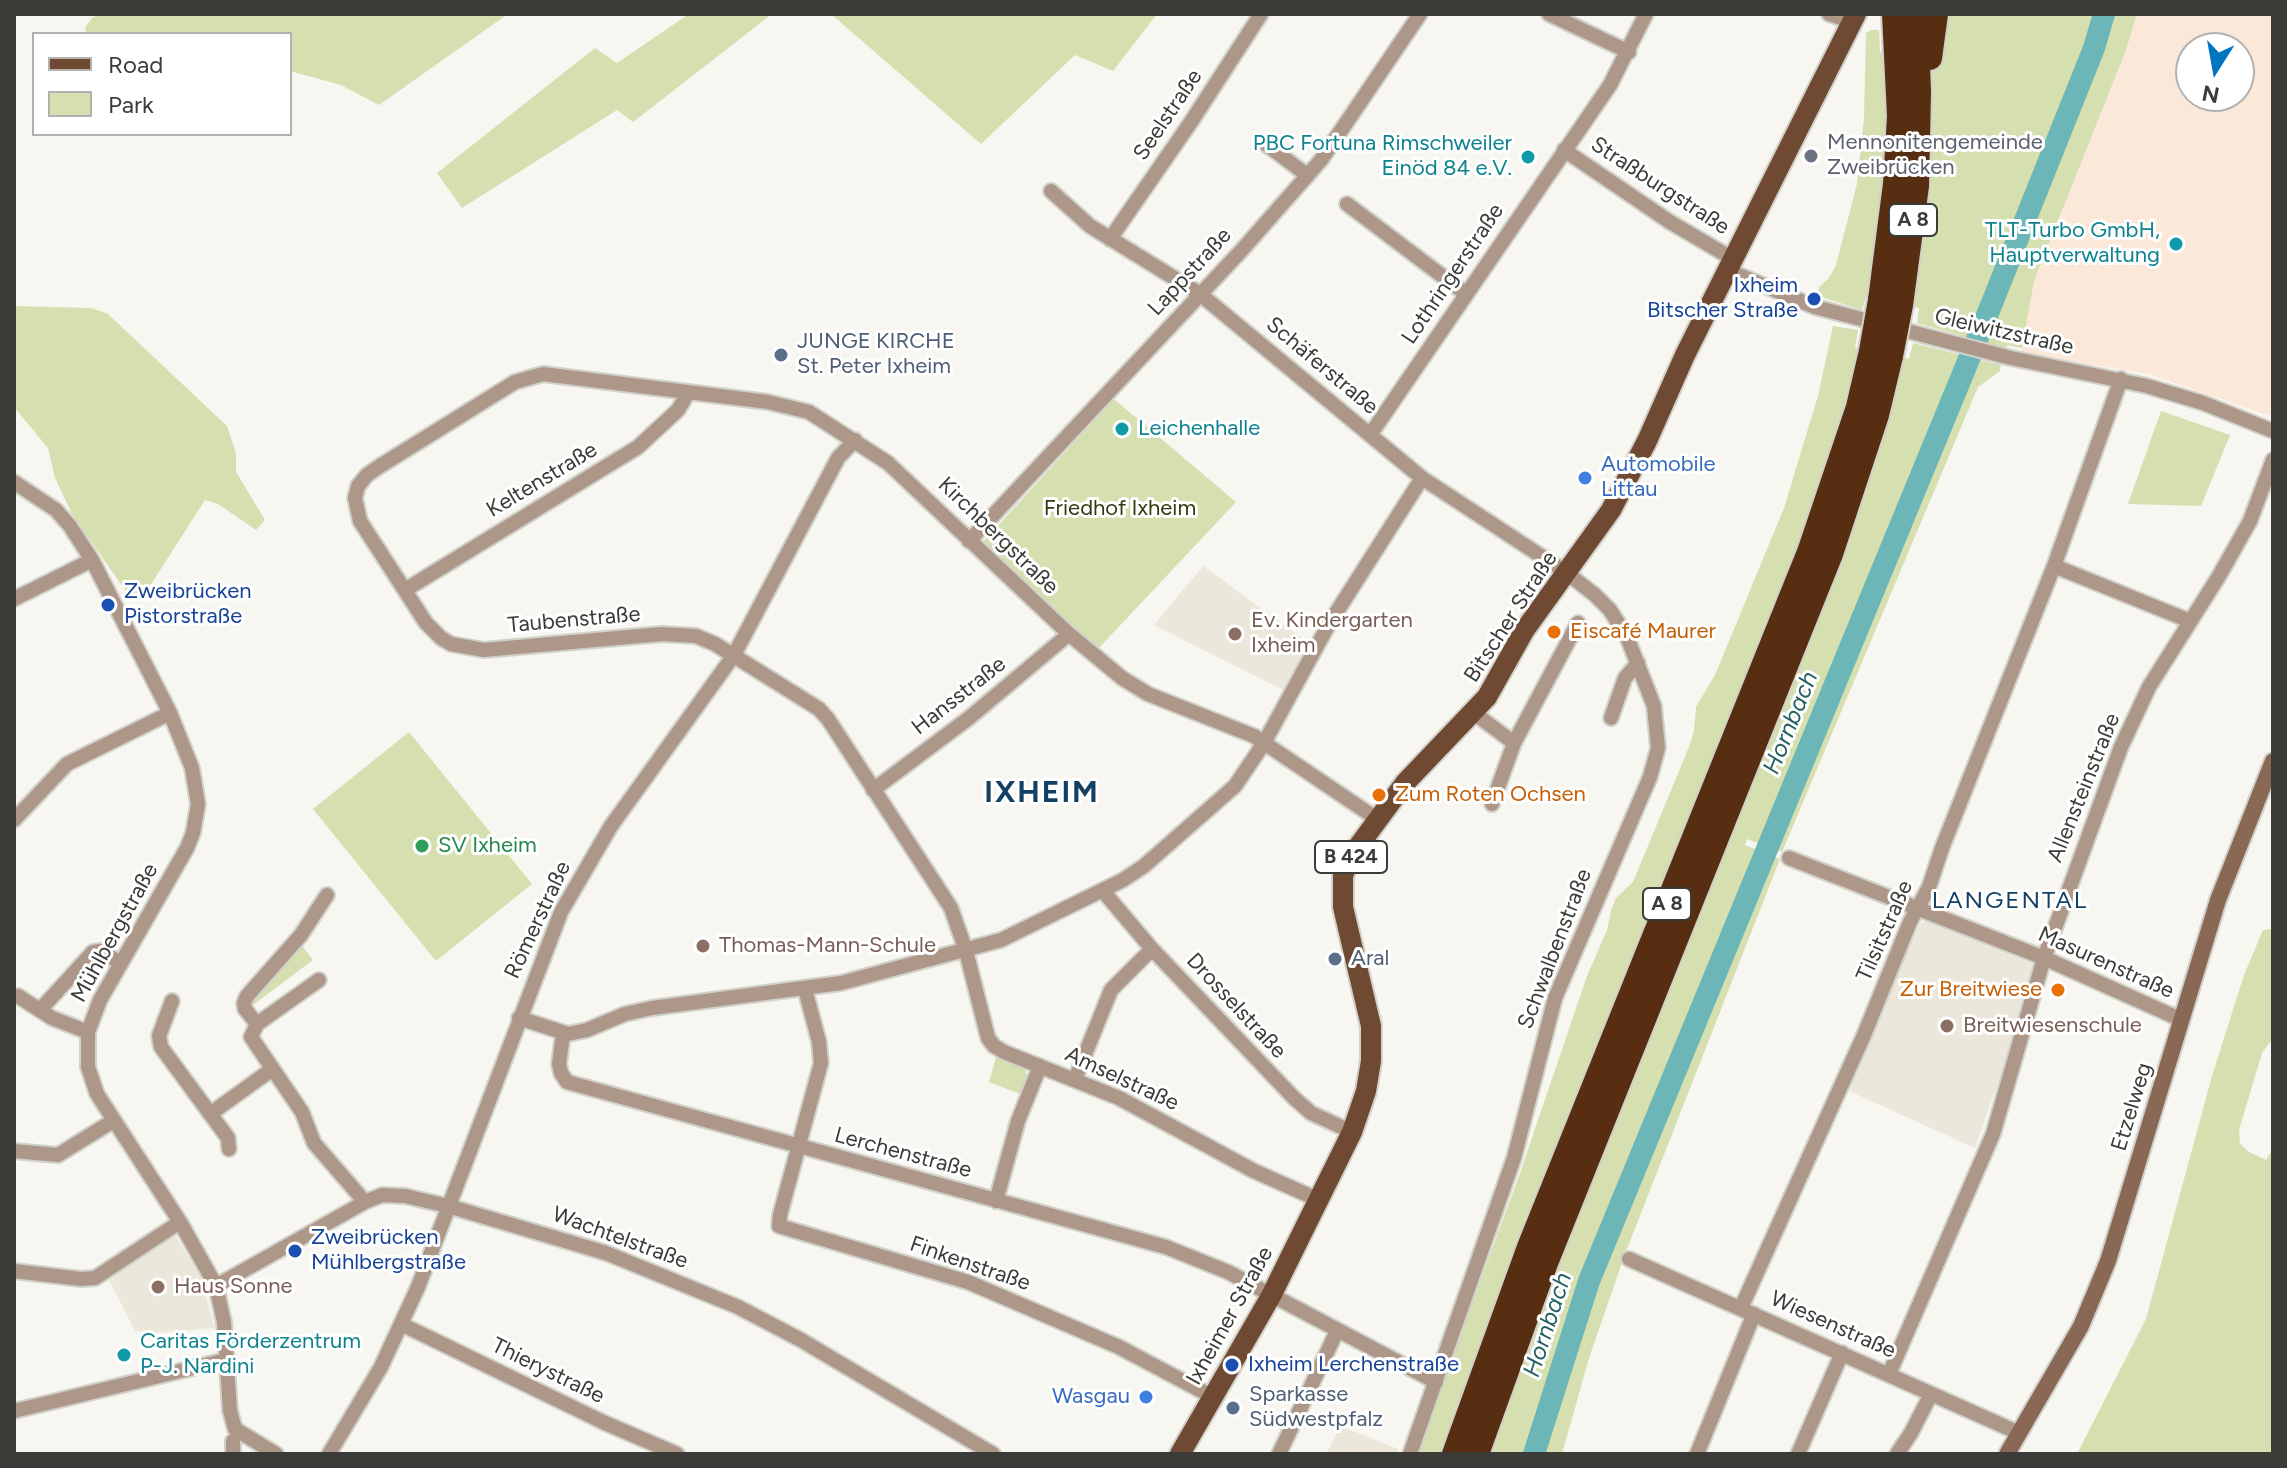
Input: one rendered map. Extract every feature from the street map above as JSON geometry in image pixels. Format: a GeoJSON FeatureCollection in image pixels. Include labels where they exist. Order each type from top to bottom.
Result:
{"type":"FeatureCollection","features":[{"type":"Feature","properties":{"kind":"highway","name":"A 8"},"geometry":{"type":"LineString","coordinates":[[1477,1454],[1546,1263],[1831,554],[1877,415],[1881,354],[1891,302],[1910,248],[1919,134],[1916,14]]}},
{"type":"Feature","properties":{"kind":"highway"},"geometry":{"type":"LineString","coordinates":[[1919,134],[1930,106],[1930,54],[1936,14]]}},
{"type":"Feature","properties":{"kind":"highway","name":"A 8"},"geometry":{"type":"LineString","coordinates":[[1891,302],[1899,116],[1895,22]]}},
{"type":"Feature","properties":{"kind":"highway","name":"A 8"},"geometry":{"type":"LineString","coordinates":[[1454,1454],[1529,1247],[1809,552],[1858,407],[1881,354]]}},
{"type":"Feature","properties":{"kind":"main road","name":"Bitscher Straße"},"geometry":{"type":"LineString","coordinates":[[1319,1200],[1352,1132],[1366,1091],[1372,1044],[1368,1009],[1343,907],[1343,876],[1354,852],[1405,783],[1474,713],[1496,683],[1524,631],[1604,521],[1628,481],[1730,265],[1854,18]]}},
{"type":"Feature","properties":{"kind":"main road","name":"Ixheimer Straße"},"geometry":{"type":"LineString","coordinates":[[1180,1454],[1271,1296],[1319,1200]]}},
{"type":"Feature","properties":{"kind":"street","name":"Seelstraße"},"geometry":{"type":"LineString","coordinates":[[1110,239],[1261,14]]}},
{"type":"Feature","properties":{"kind":"street","name":"Lappstraße"},"geometry":{"type":"LineString","coordinates":[[969,541],[1321,160],[1420,14]]}},
{"type":"Feature","properties":{"kind":"street"},"geometry":{"type":"LineString","coordinates":[[1549,14],[1629,52]]}},
{"type":"Feature","properties":{"kind":"street","name":"Lothringerstraße"},"geometry":{"type":"LineString","coordinates":[[1370,435],[1610,85],[1646,14]]}},
{"type":"Feature","properties":{"kind":"street"},"geometry":{"type":"LineString","coordinates":[[1829,14],[1854,18]]}},
{"type":"Feature","properties":{"kind":"street"},"geometry":{"type":"LineString","coordinates":[[1263,142],[1307,175]]}},
{"type":"Feature","properties":{"kind":"street","name":"Straßburgstraße"},"geometry":{"type":"LineString","coordinates":[[1564,150],[1730,265]]}},
{"type":"Feature","properties":{"kind":"street","name":"Schäferstraße"},"geometry":{"type":"LineString","coordinates":[[1051,191],[1110,239],[1200,294],[1422,478],[1567,573]]}},
{"type":"Feature","properties":{"kind":"street"},"geometry":{"type":"LineString","coordinates":[[1347,204],[1466,294]]}},
{"type":"Feature","properties":{"kind":"street","name":"Gleiwitzstraße"},"geometry":{"type":"LineString","coordinates":[[1730,265],[1815,307],[2000,355],[2121,379],[2180,395],[2273,431]]}},
{"type":"Feature","properties":{"kind":"street","name":"Taubenstraße"},"geometry":{"type":"LineString","coordinates":[[556,374],[543,374],[515,382],[380,466],[358,486],[355,498],[360,521],[432,630],[451,644],[464,648],[513,649],[675,634],[705,639],[734,655],[819,709],[828,719],[951,908],[966,951]]}},
{"type":"Feature","properties":{"kind":"street","name":"Kirchbergstraße"},"geometry":{"type":"LineString","coordinates":[[556,374],[788,406],[809,412],[900,473],[1069,634],[1135,686],[1254,736],[1377,819]]}},
{"type":"Feature","properties":{"kind":"street","name":"Tilsitstraße"},"geometry":{"type":"LineString","coordinates":[[1697,1454],[1748,1311],[1910,922],[1919,910],[2054,566],[2121,379]]}},
{"type":"Feature","properties":{"kind":"street","name":"Keltenstraße"},"geometry":{"type":"LineString","coordinates":[[405,590],[638,447],[678,410],[688,393]]}},
{"type":"Feature","properties":{"kind":"street","name":"Römerstraße"},"geometry":{"type":"LineString","coordinates":[[329,1454],[360,1404],[401,1324],[547,944],[576,884],[611,826],[734,655],[838,458],[855,440]]}},
{"type":"Feature","properties":{"kind":"street","name":"Allensteinstraße"},"geometry":{"type":"LineString","coordinates":[[1889,1374],[1993,1134],[2044,958],[2121,747],[2149,687],[2250,521],[2273,460]]}},
{"type":"Feature","properties":{"kind":"street"},"geometry":{"type":"LineString","coordinates":[[519,1018],[563,1034],[576,1033],[625,1014],[652,1008],[805,989],[966,951],[1032,927],[1103,891],[1144,866],[1223,799],[1249,767],[1329,624],[1422,478]]}},
{"type":"Feature","properties":{"kind":"street","name":"Mühlbergstraße"},"geometry":{"type":"LineString","coordinates":[[14,482],[56,510],[92,560],[170,713],[192,768],[197,788],[196,819],[187,848],[100,1000],[88,1032],[88,1067],[97,1094],[180,1222],[216,1286],[224,1322],[230,1411],[235,1429],[276,1454]]}},
{"type":"Feature","properties":{"kind":"street"},"geometry":{"type":"LineString","coordinates":[[14,599],[92,560]]}},
{"type":"Feature","properties":{"kind":"street"},"geometry":{"type":"LineString","coordinates":[[2054,566],[2190,621]]}},
{"type":"Feature","properties":{"kind":"street","name":"Schwalbenstraße"},"geometry":{"type":"LineString","coordinates":[[1410,1454],[1514,1158],[1555,998],[1656,760],[1657,720],[1627,637],[1610,610],[1567,573]]}},
{"type":"Feature","properties":{"kind":"street"},"geometry":{"type":"LineString","coordinates":[[1492,804],[1514,743],[1578,623]]}},
{"type":"Feature","properties":{"kind":"street","name":"Hansstraße"},"geometry":{"type":"LineString","coordinates":[[873,790],[969,718],[1069,634]]}},
{"type":"Feature","properties":{"kind":"street"},"geometry":{"type":"LineString","coordinates":[[1611,718],[1625,678],[1638,663]]}},
{"type":"Feature","properties":{"kind":"street"},"geometry":{"type":"LineString","coordinates":[[14,820],[67,764],[170,713]]}},
{"type":"Feature","properties":{"kind":"street"},"geometry":{"type":"LineString","coordinates":[[1474,713],[1514,743]]}},
{"type":"Feature","properties":{"kind":"street","name":"Etzelweg"},"geometry":{"type":"LineString","coordinates":[[2007,1454],[2081,1326],[2108,1261],[2218,900],[2273,761]]}},
{"type":"Feature","properties":{"kind":"street","name":"Masurenstraße"},"geometry":{"type":"LineString","coordinates":[[1789,858],[2044,958],[2182,1020]]}},
{"type":"Feature","properties":{"kind":"street","name":"Drosselstraße"},"geometry":{"type":"LineString","coordinates":[[1103,891],[1152,949],[1294,1098],[1311,1113],[1352,1132]]}},
{"type":"Feature","properties":{"kind":"street"},"geometry":{"type":"LineString","coordinates":[[257,1024],[245,1009],[247,996],[301,935],[327,895]]}},
{"type":"Feature","properties":{"kind":"street"},"geometry":{"type":"LineString","coordinates":[[1075,1079],[1111,990],[1152,949]]}},
{"type":"Feature","properties":{"kind":"street"},"geometry":{"type":"LineString","coordinates":[[40,1010],[93,952],[100,951],[121,963]]}},
{"type":"Feature","properties":{"kind":"street","name":"Amselstraße"},"geometry":{"type":"LineString","coordinates":[[966,951],[988,1038],[1004,1052],[1075,1079],[1160,1119],[1254,1171],[1319,1200]]}},
{"type":"Feature","properties":{"kind":"street"},"geometry":{"type":"LineString","coordinates":[[319,980],[257,1024],[251,1037],[302,1112],[314,1143],[365,1202]]}},
{"type":"Feature","properties":{"kind":"street"},"geometry":{"type":"LineString","coordinates":[[798,1146],[821,1063],[819,1042],[805,989]]}},
{"type":"Feature","properties":{"kind":"street"},"geometry":{"type":"LineString","coordinates":[[18,996],[52,1018],[88,1032]]}},
{"type":"Feature","properties":{"kind":"street"},"geometry":{"type":"LineString","coordinates":[[172,1001],[159,1036],[161,1047],[228,1138],[229,1149]]}},
{"type":"Feature","properties":{"kind":"street","name":"Lerchenstraße"},"geometry":{"type":"LineString","coordinates":[[563,1034],[559,1064],[567,1082],[1166,1247],[1200,1259],[1436,1382]]}},
{"type":"Feature","properties":{"kind":"street"},"geometry":{"type":"LineString","coordinates":[[996,1201],[1018,1121],[1040,1066]]}},
{"type":"Feature","properties":{"kind":"street"},"geometry":{"type":"LineString","coordinates":[[210,1114],[271,1070]]}},
{"type":"Feature","properties":{"kind":"street"},"geometry":{"type":"LineString","coordinates":[[14,1151],[58,1155],[113,1121]]}},
{"type":"Feature","properties":{"kind":"street","name":"Finkenstraße"},"geometry":{"type":"LineString","coordinates":[[798,1146],[780,1215],[779,1226],[783,1229],[968,1282],[1119,1347],[1213,1397]]}},
{"type":"Feature","properties":{"kind":"street","name":"Wachtelstraße"},"geometry":{"type":"LineString","coordinates":[[216,1286],[382,1195],[448,1206],[606,1253],[738,1307],[825,1354],[993,1454]]}},
{"type":"Feature","properties":{"kind":"street"},"geometry":{"type":"LineString","coordinates":[[14,1271],[95,1278],[180,1222]]}},
{"type":"Feature","properties":{"kind":"street","name":"Wiesenstraße"},"geometry":{"type":"LineString","coordinates":[[1629,1259],[2019,1433]]}},
{"type":"Feature","properties":{"kind":"street","name":"Thierystraße"},"geometry":{"type":"LineString","coordinates":[[401,1324],[605,1423],[677,1454]]}},
{"type":"Feature","properties":{"kind":"street"},"geometry":{"type":"LineString","coordinates":[[1279,1454],[1337,1331]]}},
{"type":"Feature","properties":{"kind":"street"},"geometry":{"type":"LineString","coordinates":[[1798,1454],[1842,1353]]}},
{"type":"Feature","properties":{"kind":"street"},"geometry":{"type":"LineString","coordinates":[[14,1411],[226,1360]]}},
{"type":"Feature","properties":{"kind":"street"},"geometry":{"type":"LineString","coordinates":[[1897,1454],[1931,1394]]}},
{"type":"Feature","properties":{"kind":"shaded area"},"geometry":{"type":"Polygon","coordinates":[[[2137,14],[2273,14],[2273,417],[2148,374],[2021,353],[2034,281],[2126,50],[2137,14]]]}},
{"type":"Feature","properties":{"kind":"shaded area","name":"Ev. Kindergarten Ixheim"},"geometry":{"type":"Polygon","coordinates":[[[1203,566],[1309,643],[1283,690],[1154,625],[1203,566]]]}},
{"type":"Feature","properties":{"kind":"shaded area","name":"Breitwiesenschule"},"geometry":{"type":"Polygon","coordinates":[[[1926,921],[2035,965],[2037,973],[1975,1148],[1849,1091],[1901,964],[1920,924],[1926,921]]]}},
{"type":"Feature","properties":{"kind":"shaded area","name":"Haus Sonne"},"geometry":{"type":"Polygon","coordinates":[[[171,1235],[177,1238],[200,1276],[215,1328],[155,1333],[135,1331],[109,1280],[171,1235]]]}},
{"type":"Feature","properties":{"kind":"shaded area"},"geometry":{"type":"Polygon","coordinates":[[[1341,1426],[1398,1449],[1396,1454],[1326,1454],[1341,1426]]]}},
{"type":"Feature","properties":{"kind":"green space"},"geometry":{"type":"Polygon","coordinates":[[[100,14],[505,16],[379,105],[341,85],[292,72],[292,32],[86,32],[92,18],[100,14]]]}},
{"type":"Feature","properties":{"kind":"green space"},"geometry":{"type":"Polygon","coordinates":[[[689,14],[772,14],[633,122],[617,110],[462,208],[437,173],[595,48],[617,63],[689,14]]]}},
{"type":"Feature","properties":{"kind":"green space"},"geometry":{"type":"Polygon","coordinates":[[[831,14],[1157,14],[1113,71],[1075,55],[981,144],[831,14]]]}},
{"type":"Feature","properties":{"kind":"green space"},"geometry":{"type":"Polygon","coordinates":[[[1906,14],[2137,14],[2126,50],[2034,281],[2022,348],[2007,345],[2005,348],[1917,323],[1919,308],[1866,297],[1862,310],[1818,296],[1819,287],[1829,278],[1836,265],[1857,184],[1864,119],[1866,33],[1879,30],[1880,53],[1906,14]]]}},
{"type":"Feature","properties":{"kind":"green space"},"geometry":{"type":"Polygon","coordinates":[[[14,306],[91,308],[108,314],[227,426],[236,453],[236,472],[265,520],[256,530],[218,504],[205,500],[150,586],[132,600],[72,514],[55,478],[48,448],[14,407],[14,306]]]}},
{"type":"Feature","properties":{"kind":"green space"},"geometry":{"type":"Polygon","coordinates":[[[1833,326],[1858,330],[1855,348],[1909,359],[1913,343],[2001,365],[2000,371],[1978,387],[1782,852],[1747,839],[1745,845],[1780,859],[1625,1254],[1589,1358],[1562,1454],[1417,1454],[1616,898],[1633,882],[1689,747],[1696,707],[1715,675],[1784,508],[1818,396],[1833,326]]]}},
{"type":"Feature","properties":{"kind":"green space","name":"Friedhof Ixheim"},"geometry":{"type":"Polygon","coordinates":[[[1114,399],[1236,502],[1097,650],[981,544],[1114,399]]]}},
{"type":"Feature","properties":{"kind":"green space"},"geometry":{"type":"Polygon","coordinates":[[[2161,411],[2230,435],[2201,506],[2128,504],[2161,411]]]}},
{"type":"Feature","properties":{"kind":"green space","name":"SV Ixheim"},"geometry":{"type":"Polygon","coordinates":[[[409,732],[532,884],[436,961],[313,809],[409,732]]]}},
{"type":"Feature","properties":{"kind":"green space"},"geometry":{"type":"Polygon","coordinates":[[[2273,929],[2273,1038],[2262,1053],[2239,1130],[2240,1144],[2249,1152],[2266,1160],[2273,1149],[2273,1454],[2077,1454],[2146,1319],[2212,1076],[2244,975],[2263,930],[2273,929]]]}},
{"type":"Feature","properties":{"kind":"green space"},"geometry":{"type":"Polygon","coordinates":[[[300,943],[313,960],[249,1008],[247,1001],[300,943]]]}},
{"type":"Feature","properties":{"kind":"green space"},"geometry":{"type":"Polygon","coordinates":[[[996,1057],[1024,1067],[1027,1076],[1020,1094],[989,1082],[996,1057]]]}},
{"type":"Feature","properties":{"kind":"waterway","name":"Hornbach"},"geometry":{"type":"LineString","coordinates":[[1534,1454],[1589,1281],[1990,308],[2094,48],[2104,14]]}},
{"type":"Feature","properties":{"kind":"place","name":"Mennonitengemeinde Zweibrücken"},"geometry":{"type":"Point","coordinates":[1811,156]}},
{"type":"Feature","properties":{"kind":"place","name":"PBC Fortuna Rimschweiler Einöd 84 e.V."},"geometry":{"type":"Point","coordinates":[1528,157]}},
{"type":"Feature","properties":{"kind":"place","name":"TLT-Turbo GmbH, Hauptverwaltung"},"geometry":{"type":"Point","coordinates":[2176,244]}},
{"type":"Feature","properties":{"kind":"place","name":"Ixheim Bitscher Straße"},"geometry":{"type":"Point","coordinates":[1814,299]}},
{"type":"Feature","properties":{"kind":"place","name":"JUNGE KIRCHE St. Peter Ixheim"},"geometry":{"type":"Point","coordinates":[781,355]}},
{"type":"Feature","properties":{"kind":"place","name":"Leichenhalle"},"geometry":{"type":"Point","coordinates":[1122,429]}},
{"type":"Feature","properties":{"kind":"place","name":"Automobile Littau"},"geometry":{"type":"Point","coordinates":[1585,478]}},
{"type":"Feature","properties":{"kind":"place","name":"Zweibrücken Pistorstraße"},"geometry":{"type":"Point","coordinates":[108,605]}},
{"type":"Feature","properties":{"kind":"place","name":"Eiscafé Maurer"},"geometry":{"type":"Point","coordinates":[1554,632]}},
{"type":"Feature","properties":{"kind":"place","name":"Ev. Kindergarten Ixheim"},"geometry":{"type":"Point","coordinates":[1235,634]}},
{"type":"Feature","properties":{"kind":"place","name":"Zum Roten Ochsen"},"geometry":{"type":"Point","coordinates":[1379,795]}},
{"type":"Feature","properties":{"kind":"place","name":"SV Ixheim"},"geometry":{"type":"Point","coordinates":[422,846]}},
{"type":"Feature","properties":{"kind":"place","name":"Thomas-Mann-Schule"},"geometry":{"type":"Point","coordinates":[703,946]}},
{"type":"Feature","properties":{"kind":"place","name":"Aral"},"geometry":{"type":"Point","coordinates":[1335,959]}},
{"type":"Feature","properties":{"kind":"place","name":"Zur Breitwiese"},"geometry":{"type":"Point","coordinates":[2058,990]}},
{"type":"Feature","properties":{"kind":"place","name":"Breitwiesenschule"},"geometry":{"type":"Point","coordinates":[1947,1026]}},
{"type":"Feature","properties":{"kind":"place","name":"Zweibrücken Mühlbergstraße"},"geometry":{"type":"Point","coordinates":[295,1251]}},
{"type":"Feature","properties":{"kind":"place","name":"Haus Sonne"},"geometry":{"type":"Point","coordinates":[158,1287]}},
{"type":"Feature","properties":{"kind":"place","name":"Caritas Förderzentrum P-J. Nardini"},"geometry":{"type":"Point","coordinates":[124,1355]}},
{"type":"Feature","properties":{"kind":"place","name":"Ixheim Lerchenstraße"},"geometry":{"type":"Point","coordinates":[1232,1365]}},
{"type":"Feature","properties":{"kind":"place","name":"Wasgau"},"geometry":{"type":"Point","coordinates":[1146,1397]}},
{"type":"Feature","properties":{"kind":"place","name":"Sparkasse Südwestpfalz"},"geometry":{"type":"Point","coordinates":[1233,1408]}},
{"type":"Feature","properties":{"kind":"district","name":"IXHEIM"},"geometry":{"type":"Point","coordinates":[1042,793]}},
{"type":"Feature","properties":{"kind":"district","name":"LANGENTAL"},"geometry":{"type":"Point","coordinates":[2010,901]}}]}
